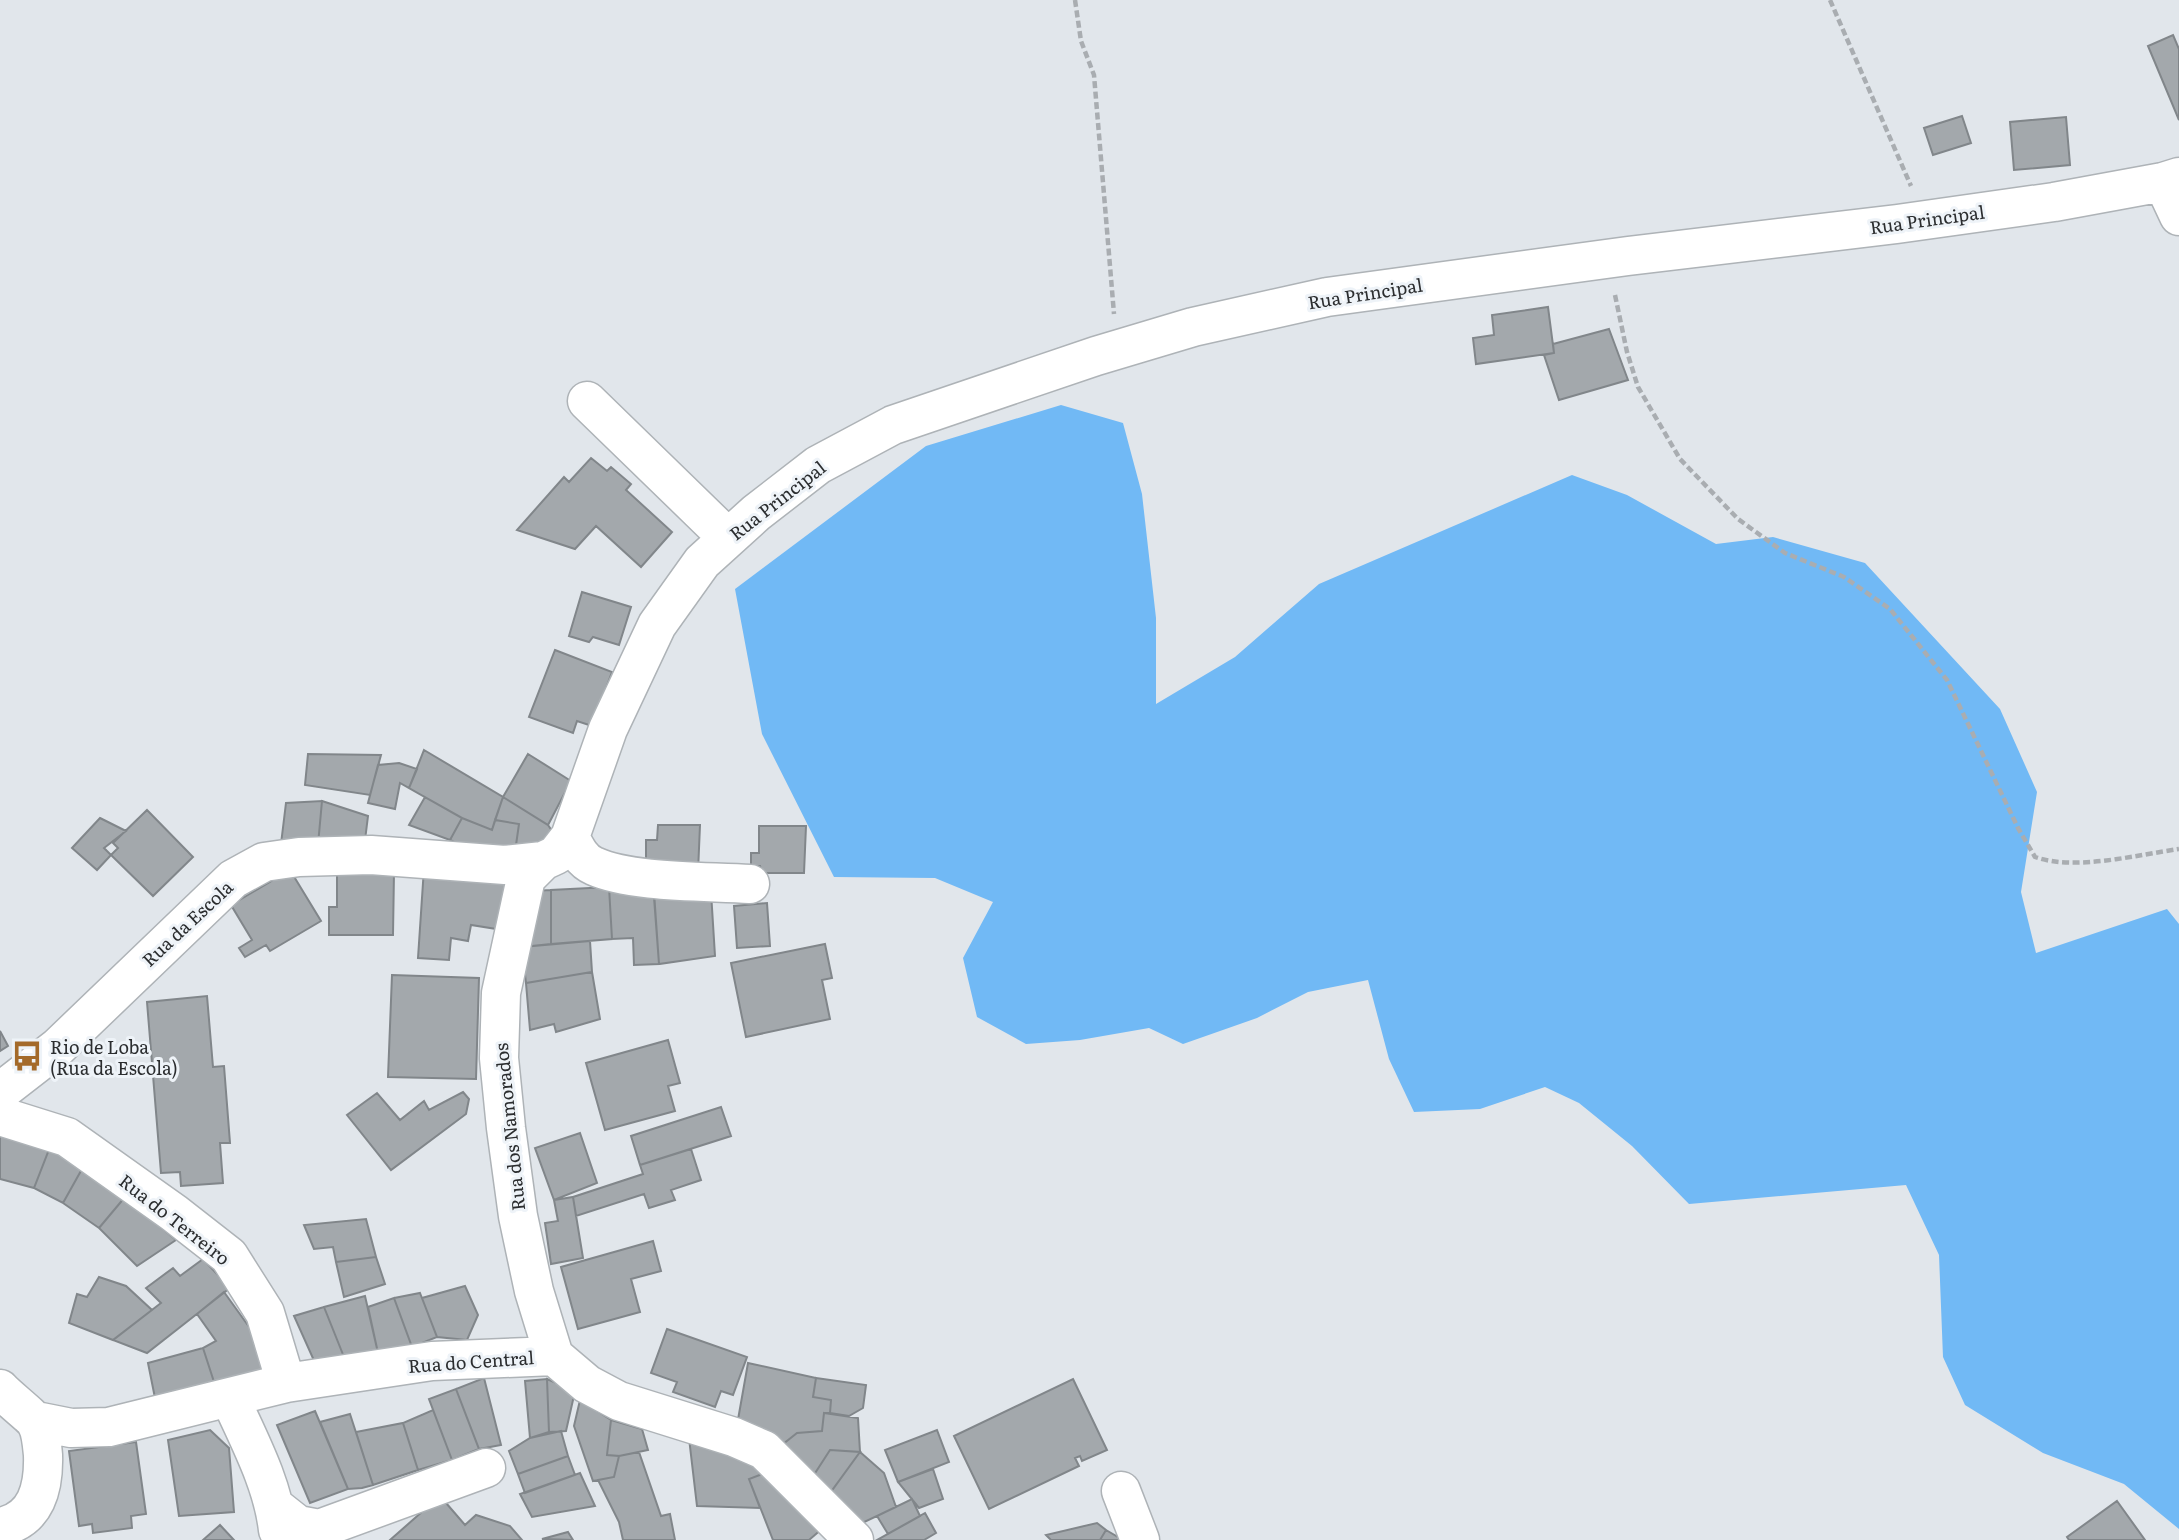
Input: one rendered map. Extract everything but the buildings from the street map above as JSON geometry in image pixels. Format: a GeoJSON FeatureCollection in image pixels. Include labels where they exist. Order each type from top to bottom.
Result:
{"type":"FeatureCollection","features":[{"type":"Feature","properties":{"kind":"street","name":"Rua Principal"},"geometry":{"type":"LineString","coordinates":[[557,849],[608,729],[657,625],[702,562],[818,465],[892,425],[1118,349],[1193,327],[1327,297],[1607,258],[2054,202],[2171,179]]}},
{"type":"Feature","properties":{"kind":"street"},"geometry":{"type":"LineString","coordinates":[[2171,179],[2179,216]]}},
{"type":"Feature","properties":{"kind":"street"},"geometry":{"type":"LineString","coordinates":[[586,401],[728,538]]}},
{"type":"Feature","properties":{"kind":"street"},"geometry":{"type":"LineString","coordinates":[[557,849],[579,854],[592,866],[631,876],[750,884]]}},
{"type":"Feature","properties":{"kind":"street","name":"Rua da Escola"},"geometry":{"type":"LineString","coordinates":[[0,1092],[58,1047],[233,879],[264,862],[299,857],[371,855],[506,865],[557,849]]}},
{"type":"Feature","properties":{"kind":"street","name":"Rua dos Namorados"},"geometry":{"type":"LineString","coordinates":[[554,1356],[534,1291],[518,1216],[499,1058],[501,993],[526,878],[557,849]]}},
{"type":"Feature","properties":{"kind":"street","name":"Rua do Terreiro"},"geometry":{"type":"LineString","coordinates":[[0,1116],[67,1138],[174,1213],[229,1256],[265,1313],[286,1383]]}},
{"type":"Feature","properties":{"kind":"street","name":"Rua do Central"},"geometry":{"type":"LineString","coordinates":[[36,1421],[71,1428],[109,1427],[286,1383],[432,1361],[554,1356],[587,1384],[619,1401],[734,1437],[764,1450],[837,1535]]}},
{"type":"Feature","properties":{"kind":"street"},"geometry":{"type":"LineString","coordinates":[[0,1389],[12,1403],[36,1421],[43,1464],[40,1494],[29,1514],[0,1527]]}},
{"type":"Feature","properties":{"kind":"street"},"geometry":{"type":"LineString","coordinates":[[230,1398],[259,1463],[275,1523],[319,1529],[486,1468]]}},
{"type":"Feature","properties":{"kind":"street"},"geometry":{"type":"LineString","coordinates":[[1121,1491],[1140,1540]]}},
{"type":"Feature","properties":{"kind":"path"},"geometry":{"type":"LineString","coordinates":[[1075,0],[1081,40],[1094,75],[1109,276],[1118,349]]}},
{"type":"Feature","properties":{"kind":"path"},"geometry":{"type":"LineString","coordinates":[[1830,0],[1925,219]]}},
{"type":"Feature","properties":{"kind":"path"},"geometry":{"type":"LineString","coordinates":[[1607,258],[1627,352],[1638,387],[1680,459],[1738,519],[1785,553],[1844,577],[1890,609],[1947,680],[2018,828],[2035,857],[2053,863],[2179,849]]}},
{"type":"Feature","properties":{"kind":"shaded area"},"geometry":{"type":"Polygon","coordinates":[[[1061,405],[1123,423],[1142,494],[1156,618],[1156,704],[1235,657],[1319,584],[1572,475],[1627,495],[1716,544],[1773,537],[1865,563],[2000,709],[2037,792],[2021,892],[2036,953],[2167,909],[2179,924],[2179,1529],[2124,1484],[2043,1453],[1965,1405],[1943,1357],[1939,1255],[1906,1185],[1689,1204],[1632,1146],[1579,1103],[1545,1087],[1480,1109],[1414,1112],[1389,1059],[1368,980],[1308,992],[1257,1018],[1183,1044],[1149,1028],[1080,1040],[1026,1044],[977,1017],[963,958],[993,902],[935,878],[834,877],[762,734],[735,589],[926,446],[1061,405]]]}},
{"type":"Feature","properties":{"kind":"place","name":"Rio de Loba (Rua da Escola)"},"geometry":{"type":"Point","coordinates":[27,1056]}}]}
